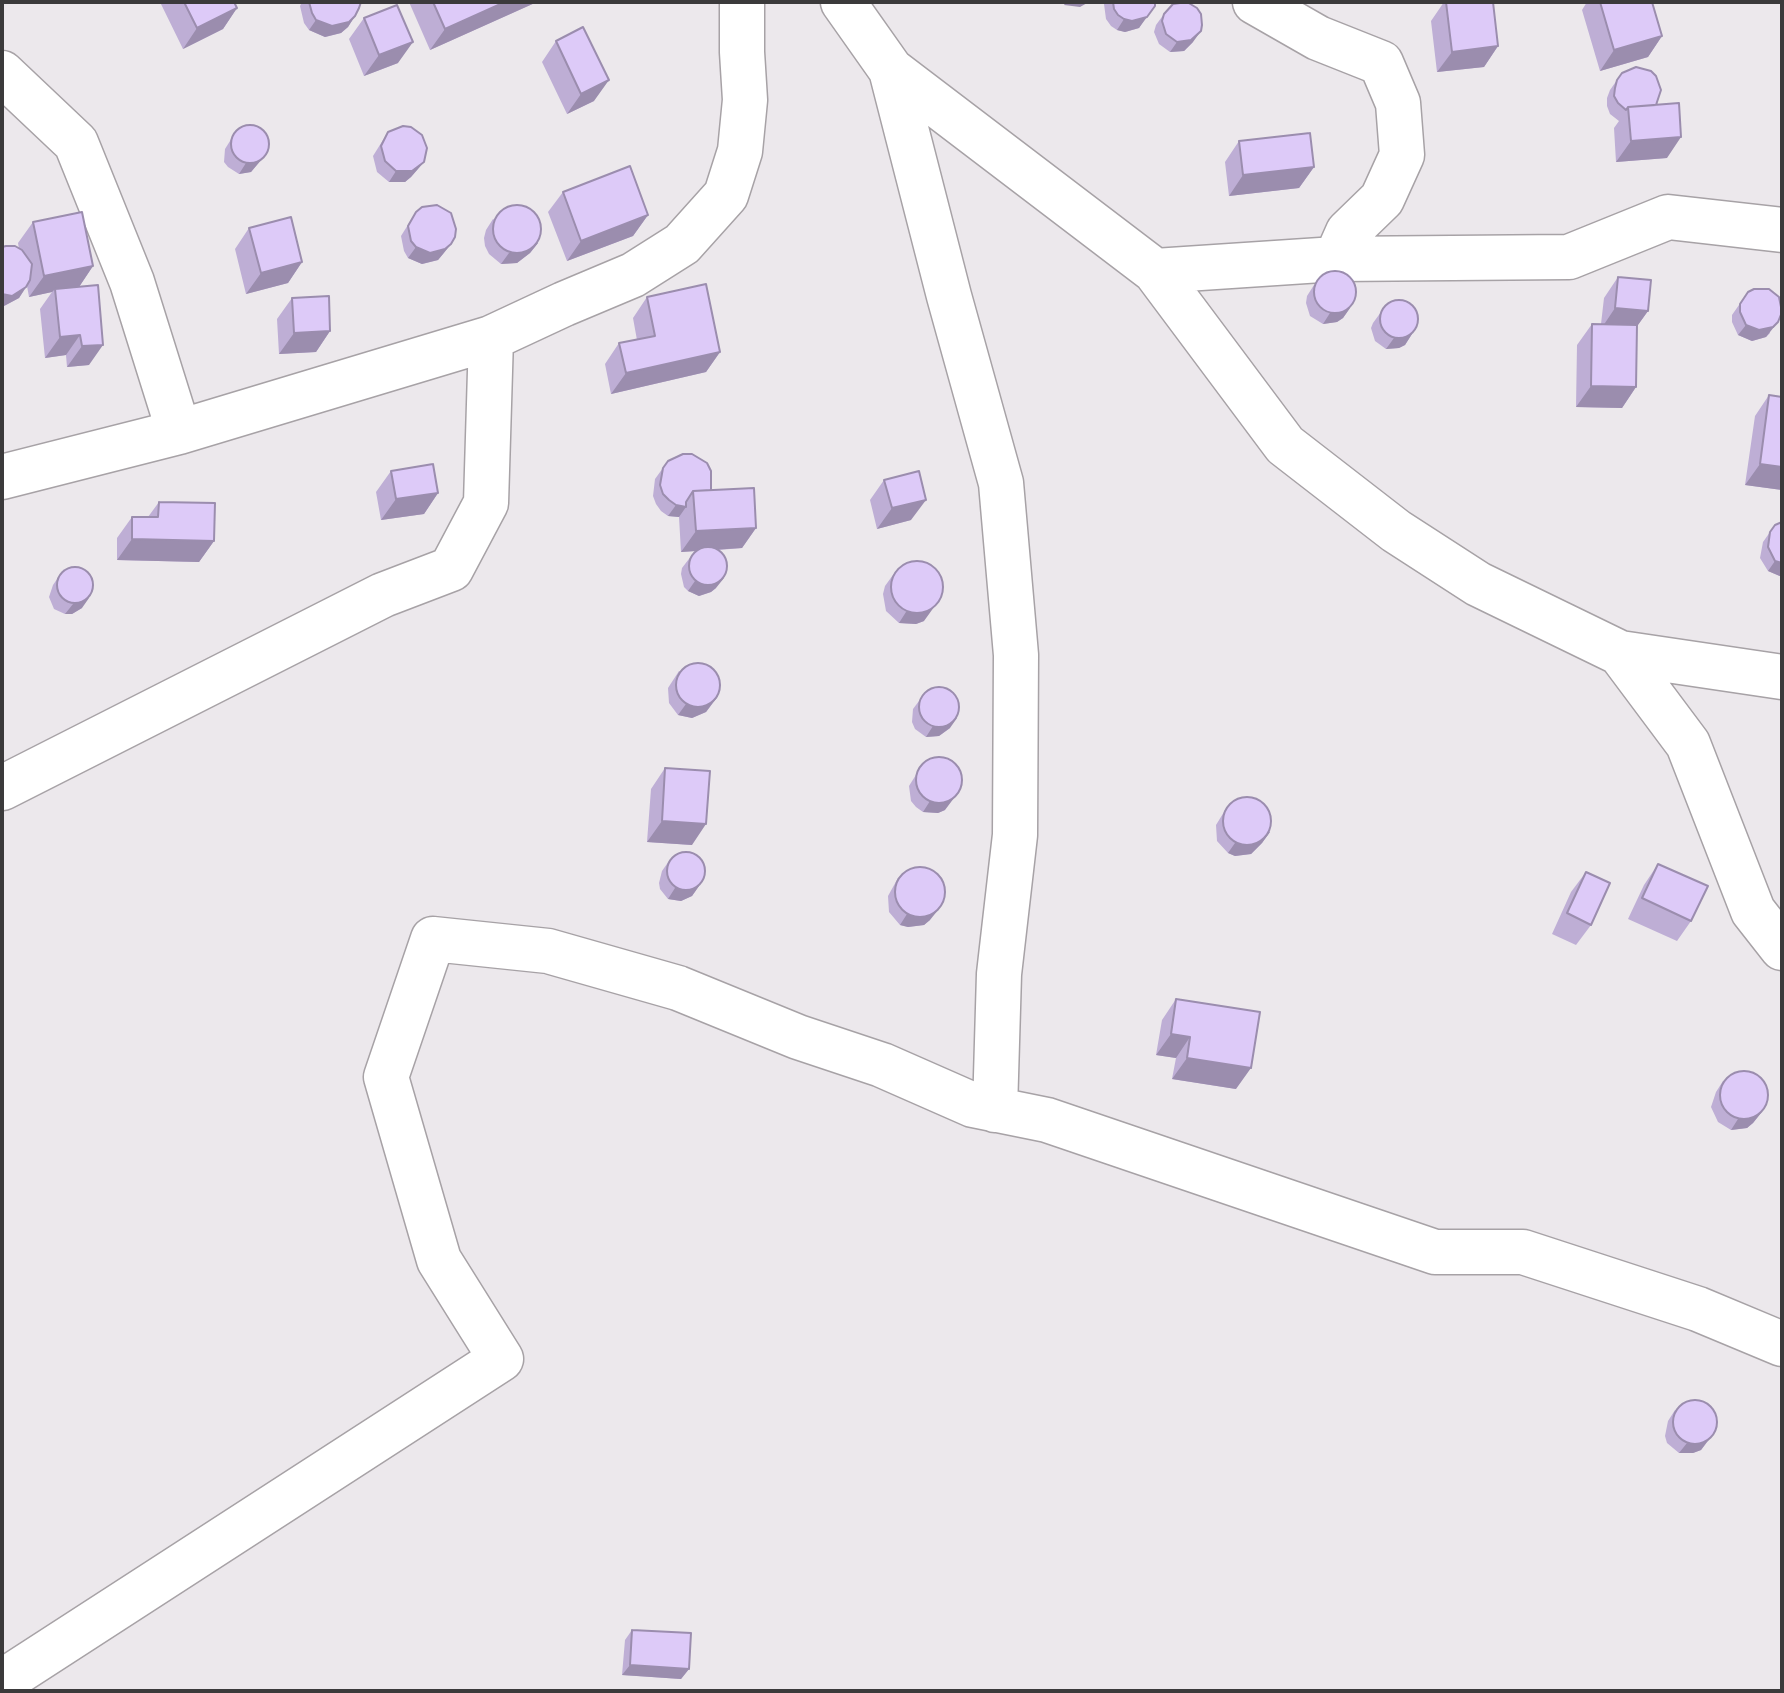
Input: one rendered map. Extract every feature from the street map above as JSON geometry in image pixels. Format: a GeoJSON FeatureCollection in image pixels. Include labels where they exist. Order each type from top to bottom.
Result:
{"type":"FeatureCollection","features":[{"type":"Feature","properties":{"kind":"street"},"geometry":{"type":"LineString","coordinates":[[2,477],[179,432],[491,338],[633,275],[682,244],[726,195],[740,151],[745,100],[742,2]]}},
{"type":"Feature","properties":{"kind":"street"},"geometry":{"type":"LineString","coordinates":[[843,2],[891,70],[1155,271],[1285,445],[1396,531],[1478,584],[1620,653],[1782,677]]}},
{"type":"Feature","properties":{"kind":"street"},"geometry":{"type":"LineString","coordinates":[[1255,2],[1318,38],[1381,63],[1398,103],[1402,155],[1382,199],[1348,232],[1336,259]]}},
{"type":"Feature","properties":{"kind":"street"},"geometry":{"type":"LineString","coordinates":[[891,70],[1001,483],[1016,655],[1015,835],[999,974],[995,1110]]}},
{"type":"Feature","properties":{"kind":"street"},"geometry":{"type":"LineString","coordinates":[[2,73],[76,143],[132,282],[179,432]]}},
{"type":"Feature","properties":{"kind":"street"},"geometry":{"type":"LineString","coordinates":[[1155,271],[1336,259],[1569,257],[1668,217],[1782,230]]}},
{"type":"Feature","properties":{"kind":"street"},"geometry":{"type":"LineString","coordinates":[[2,788],[383,595],[451,569],[486,503],[491,338]]}},
{"type":"Feature","properties":{"kind":"street"},"geometry":{"type":"LineString","coordinates":[[1620,653],[1688,744],[1753,911],[1782,948]]}},
{"type":"Feature","properties":{"kind":"street"},"geometry":{"type":"LineString","coordinates":[[2,1682],[501,1359],[439,1260],[386,1077],[433,939],[548,951],[678,988],[798,1037],[882,1065],[973,1105],[1047,1120],[1435,1252],[1523,1252],[1698,1309],[1782,1344]]}},
{"type":"Feature","properties":{"kind":"building"},"geometry":{"type":"Polygon","coordinates":[[[184,2],[234,2],[237,8],[197,28],[184,2]]]}},
{"type":"Feature","properties":{"kind":"building"},"geometry":{"type":"Polygon","coordinates":[[[309,2],[361,2],[349,22],[332,26],[316,20],[309,2]]]}},
{"type":"Feature","properties":{"kind":"building"},"geometry":{"type":"Polygon","coordinates":[[[433,2],[505,2],[445,29],[433,2]]]}},
{"type":"Feature","properties":{"kind":"building"},"geometry":{"type":"Polygon","coordinates":[[[1113,2],[1155,2],[1155,6],[1147,17],[1132,21],[1118,15],[1113,2]]]}},
{"type":"Feature","properties":{"kind":"building"},"geometry":{"type":"Polygon","coordinates":[[[1187,2],[1201,14],[1201,31],[1191,40],[1177,42],[1166,34],[1162,21],[1173,4],[1187,2]]]}},
{"type":"Feature","properties":{"kind":"building"},"geometry":{"type":"Polygon","coordinates":[[[1446,2],[1493,2],[1498,46],[1452,52],[1446,2]]]}},
{"type":"Feature","properties":{"kind":"building"},"geometry":{"type":"Polygon","coordinates":[[[1600,2],[1652,2],[1662,36],[1614,50],[1600,2]]]}},
{"type":"Feature","properties":{"kind":"building"},"geometry":{"type":"Polygon","coordinates":[[[397,5],[413,42],[379,55],[364,18],[397,5]]]}},
{"type":"Feature","properties":{"kind":"building"},"geometry":{"type":"Polygon","coordinates":[[[583,27],[609,80],[581,94],[556,41],[583,27]]]}},
{"type":"Feature","properties":{"kind":"building"},"geometry":{"type":"Polygon","coordinates":[[[1636,67],[1651,71],[1661,90],[1656,105],[1628,107],[1626,110],[1614,96],[1615,88],[1622,73],[1636,67]]]}},
{"type":"Feature","properties":{"kind":"building"},"geometry":{"type":"Polygon","coordinates":[[[1679,103],[1681,137],[1631,141],[1628,107],[1679,103]]]}},
{"type":"Feature","properties":{"kind":"building"},"geometry":{"type":"Polygon","coordinates":[[[250,125],[263,131],[269,144],[263,157],[250,163],[237,157],[231,144],[237,131],[250,125]]]}},
{"type":"Feature","properties":{"kind":"building"},"geometry":{"type":"Polygon","coordinates":[[[403,126],[411,127],[422,135],[427,148],[424,162],[412,171],[396,171],[385,161],[381,146],[388,132],[403,126]]]}},
{"type":"Feature","properties":{"kind":"building"},"geometry":{"type":"Polygon","coordinates":[[[1310,133],[1314,167],[1243,175],[1239,141],[1310,133]]]}},
{"type":"Feature","properties":{"kind":"building"},"geometry":{"type":"Polygon","coordinates":[[[630,166],[648,215],[581,241],[563,192],[630,166]]]}},
{"type":"Feature","properties":{"kind":"building"},"geometry":{"type":"Polygon","coordinates":[[[437,205],[451,213],[455,237],[445,249],[430,253],[416,247],[411,241],[408,226],[422,207],[437,205]]]}},
{"type":"Feature","properties":{"kind":"building"},"geometry":{"type":"Polygon","coordinates":[[[517,205],[526,206],[534,212],[540,220],[540,238],[534,246],[526,252],[517,253],[508,252],[500,246],[494,238],[493,229],[494,220],[500,212],[508,206],[517,205]]]}},
{"type":"Feature","properties":{"kind":"building"},"geometry":{"type":"Polygon","coordinates":[[[82,212],[93,266],[44,276],[33,222],[82,212]]]}},
{"type":"Feature","properties":{"kind":"building"},"geometry":{"type":"Polygon","coordinates":[[[291,217],[302,262],[261,273],[249,228],[291,217]]]}},
{"type":"Feature","properties":{"kind":"building"},"geometry":{"type":"Polygon","coordinates":[[[2,247],[22,250],[32,264],[26,287],[12,296],[2,294],[2,247]]]}},
{"type":"Feature","properties":{"kind":"building"},"geometry":{"type":"Polygon","coordinates":[[[1335,271],[1350,277],[1356,292],[1350,307],[1335,313],[1320,307],[1314,292],[1320,277],[1335,271]]]}},
{"type":"Feature","properties":{"kind":"building"},"geometry":{"type":"Polygon","coordinates":[[[1618,277],[1651,280],[1648,311],[1615,308],[1618,277]]]}},
{"type":"Feature","properties":{"kind":"building"},"geometry":{"type":"Polygon","coordinates":[[[706,284],[720,352],[626,373],[619,343],[655,336],[647,297],[706,284]]]}},
{"type":"Feature","properties":{"kind":"building"},"geometry":{"type":"Polygon","coordinates":[[[98,285],[103,345],[82,346],[80,335],[60,337],[55,289],[98,285]]]}},
{"type":"Feature","properties":{"kind":"building"},"geometry":{"type":"Polygon","coordinates":[[[1754,289],[1769,289],[1779,297],[1782,312],[1773,327],[1759,330],[1746,325],[1740,304],[1754,289]]]}},
{"type":"Feature","properties":{"kind":"building"},"geometry":{"type":"Polygon","coordinates":[[[329,296],[330,331],[294,333],[292,298],[329,296]]]}},
{"type":"Feature","properties":{"kind":"building"},"geometry":{"type":"Polygon","coordinates":[[[1399,300],[1412,306],[1418,319],[1412,332],[1399,338],[1386,332],[1380,319],[1386,306],[1399,300]]]}},
{"type":"Feature","properties":{"kind":"building"},"geometry":{"type":"Polygon","coordinates":[[[1592,324],[1637,325],[1636,387],[1591,386],[1592,324]]]}},
{"type":"Feature","properties":{"kind":"building"},"geometry":{"type":"Polygon","coordinates":[[[1769,395],[1782,397],[1782,467],[1760,464],[1769,395]]]}},
{"type":"Feature","properties":{"kind":"building"},"geometry":{"type":"Polygon","coordinates":[[[683,454],[692,454],[707,463],[711,471],[711,490],[693,491],[686,507],[669,500],[660,485],[663,468],[668,461],[683,454]]]}},
{"type":"Feature","properties":{"kind":"building"},"geometry":{"type":"Polygon","coordinates":[[[433,464],[438,493],[396,499],[391,471],[433,464]]]}},
{"type":"Feature","properties":{"kind":"building"},"geometry":{"type":"Polygon","coordinates":[[[919,471],[926,500],[892,508],[884,480],[919,471]]]}},
{"type":"Feature","properties":{"kind":"building"},"geometry":{"type":"Polygon","coordinates":[[[754,488],[756,528],[696,531],[693,491],[754,488]]]}},
{"type":"Feature","properties":{"kind":"building"},"geometry":{"type":"Polygon","coordinates":[[[159,502],[215,503],[214,541],[132,539],[132,517],[158,517],[159,502]]]}},
{"type":"Feature","properties":{"kind":"building"},"geometry":{"type":"Polygon","coordinates":[[[1782,522],[1782,563],[1775,561],[1768,547],[1770,532],[1782,522]]]}},
{"type":"Feature","properties":{"kind":"building"},"geometry":{"type":"Polygon","coordinates":[[[708,547],[722,552],[727,566],[722,580],[708,585],[694,580],[689,566],[694,552],[708,547]]]}},
{"type":"Feature","properties":{"kind":"building"},"geometry":{"type":"Polygon","coordinates":[[[917,561],[935,569],[943,587],[935,605],[917,613],[899,605],[891,587],[899,569],[917,561]]]}},
{"type":"Feature","properties":{"kind":"building"},"geometry":{"type":"Polygon","coordinates":[[[75,567],[88,572],[93,585],[88,598],[75,603],[62,598],[57,585],[62,572],[75,567]]]}},
{"type":"Feature","properties":{"kind":"building"},"geometry":{"type":"Polygon","coordinates":[[[698,663],[714,669],[720,685],[714,701],[698,707],[682,701],[676,685],[682,669],[698,663]]]}},
{"type":"Feature","properties":{"kind":"building"},"geometry":{"type":"Polygon","coordinates":[[[939,687],[953,693],[959,707],[953,721],[939,727],[925,721],[919,707],[925,693],[939,687]]]}},
{"type":"Feature","properties":{"kind":"building"},"geometry":{"type":"Polygon","coordinates":[[[939,757],[955,764],[962,780],[955,796],[939,803],[923,796],[916,780],[923,764],[939,757]]]}},
{"type":"Feature","properties":{"kind":"building"},"geometry":{"type":"Polygon","coordinates":[[[665,768],[710,771],[706,824],[662,821],[665,768]]]}},
{"type":"Feature","properties":{"kind":"building"},"geometry":{"type":"Polygon","coordinates":[[[1247,797],[1264,804],[1271,821],[1264,838],[1247,845],[1230,838],[1223,821],[1230,804],[1247,797]]]}},
{"type":"Feature","properties":{"kind":"building"},"geometry":{"type":"Polygon","coordinates":[[[686,852],[699,858],[705,871],[699,884],[686,890],[673,884],[667,871],[673,858],[686,852]]]}},
{"type":"Feature","properties":{"kind":"building"},"geometry":{"type":"Polygon","coordinates":[[[1658,864],[1708,886],[1691,921],[1642,898],[1658,864]]]}},
{"type":"Feature","properties":{"kind":"building"},"geometry":{"type":"Polygon","coordinates":[[[920,867],[937,875],[945,892],[937,909],[920,917],[903,909],[895,892],[903,875],[920,867]]]}},
{"type":"Feature","properties":{"kind":"building"},"geometry":{"type":"Polygon","coordinates":[[[1586,872],[1610,883],[1591,925],[1567,913],[1586,872]]]}},
{"type":"Feature","properties":{"kind":"building"},"geometry":{"type":"Polygon","coordinates":[[[1176,999],[1260,1012],[1251,1068],[1187,1058],[1190,1037],[1171,1034],[1176,999]]]}},
{"type":"Feature","properties":{"kind":"building"},"geometry":{"type":"Polygon","coordinates":[[[1744,1071],[1761,1078],[1768,1095],[1761,1112],[1744,1119],[1727,1112],[1720,1095],[1727,1078],[1744,1071]]]}},
{"type":"Feature","properties":{"kind":"building"},"geometry":{"type":"Polygon","coordinates":[[[1695,1400],[1710,1407],[1717,1422],[1710,1437],[1695,1444],[1680,1437],[1673,1422],[1680,1407],[1695,1400]]]}},
{"type":"Feature","properties":{"kind":"building"},"geometry":{"type":"Polygon","coordinates":[[[632,1630],[691,1633],[689,1669],[630,1665],[632,1630]]]}}]}
